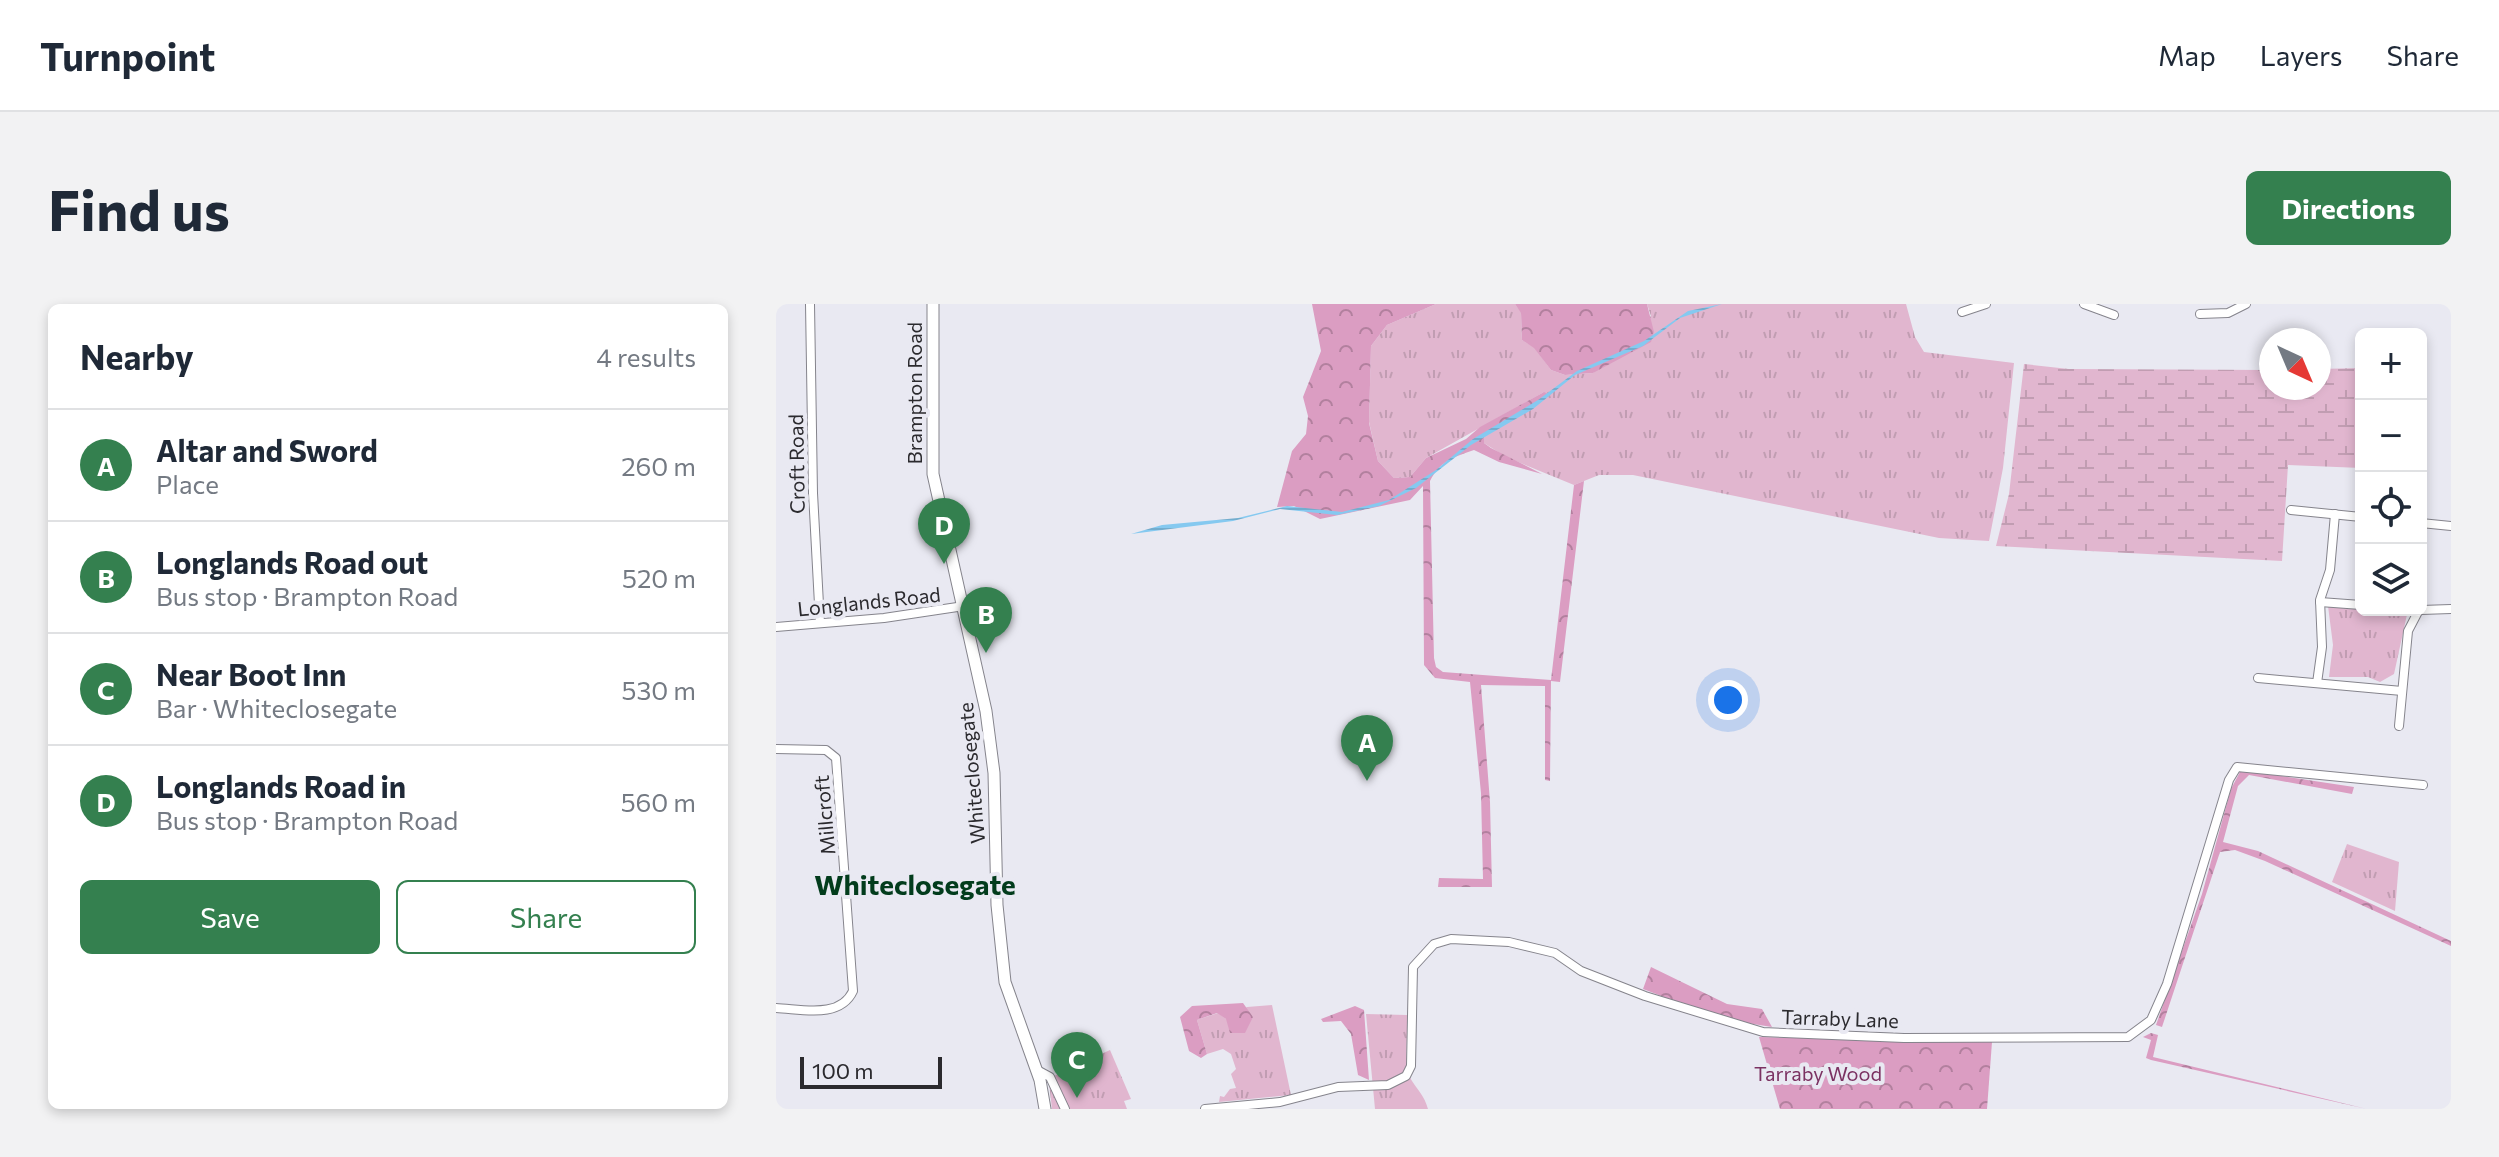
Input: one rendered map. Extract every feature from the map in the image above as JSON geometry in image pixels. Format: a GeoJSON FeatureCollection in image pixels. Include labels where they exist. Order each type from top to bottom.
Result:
{"type":"FeatureCollection","features":[{"type":"Feature","properties":{"kind":"main road","name":"Brampton Road"},"geometry":{"type":"LineString","coordinates":[[933,304],[933,474],[940,521],[978,668]]}},
{"type":"Feature","properties":{"kind":"main road","name":"Whiteclosegate"},"geometry":{"type":"LineString","coordinates":[[978,668],[994,773],[1000,951],[1016,1018],[1037,1070],[1045,1109]]}},
{"type":"Feature","properties":{"kind":"street","name":"Croft Road"},"geometry":{"type":"LineString","coordinates":[[810,304],[813,493],[820,623]]}},
{"type":"Feature","properties":{"kind":"street"},"geometry":{"type":"LineString","coordinates":[[1962,312],[1986,304]]}},
{"type":"Feature","properties":{"kind":"street"},"geometry":{"type":"LineString","coordinates":[[2084,304],[2114,315]]}},
{"type":"Feature","properties":{"kind":"street"},"geometry":{"type":"LineString","coordinates":[[2200,314],[2228,313],[2246,304]]}},
{"type":"Feature","properties":{"kind":"street"},"geometry":{"type":"LineString","coordinates":[[2291,510],[2355,516]]}},
{"type":"Feature","properties":{"kind":"street"},"geometry":{"type":"LineString","coordinates":[[2317,683],[2322,647],[2320,602],[2330,570],[2335,514]]}},
{"type":"Feature","properties":{"kind":"street"},"geometry":{"type":"LineString","coordinates":[[2427,524],[2451,526]]}},
{"type":"Feature","properties":{"kind":"street"},"geometry":{"type":"LineString","coordinates":[[2320,602],[2355,605]]}},
{"type":"Feature","properties":{"kind":"street","name":"Longlands Road"},"geometry":{"type":"LineString","coordinates":[[776,627],[915,615],[964,606]]}},
{"type":"Feature","properties":{"kind":"street"},"geometry":{"type":"LineString","coordinates":[[2427,610],[2451,609]]}},
{"type":"Feature","properties":{"kind":"street"},"geometry":{"type":"LineString","coordinates":[[2399,726],[2408,631],[2417,616]]}},
{"type":"Feature","properties":{"kind":"street"},"geometry":{"type":"LineString","coordinates":[[2258,678],[2402,691]]}},
{"type":"Feature","properties":{"kind":"street","name":"Millcroft"},"geometry":{"type":"LineString","coordinates":[[776,749],[826,750],[836,758],[853,991],[846,1002],[833,1010],[776,1008]]}},
{"type":"Feature","properties":{"kind":"street","name":"Tarraby Lane"},"geometry":{"type":"LineString","coordinates":[[1205,1109],[1280,1102],[1338,1087],[1388,1085],[1406,1076],[1411,1051],[1410,976],[1421,954],[1434,944],[1451,939],[1542,948],[1604,982],[1763,1032],[1904,1038],[2128,1037],[2151,1020],[2167,984],[2229,780],[2237,767],[2423,785]]}},
{"type":"Feature","properties":{"kind":"street"},"geometry":{"type":"LineString","coordinates":[[1037,1070],[1050,1077],[1065,1109]]}},
{"type":"Feature","properties":{"kind":"green space"},"geometry":{"type":"Polygon","coordinates":[[[1312,304],[1436,304],[1387,325],[1371,346],[1369,423],[1378,461],[1394,478],[1410,477],[1426,458],[1466,439],[1480,427],[1544,392],[1548,394],[1484,437],[1484,443],[1491,448],[1542,474],[1499,462],[1474,450],[1443,464],[1430,481],[1434,658],[1436,667],[1443,672],[1551,680],[1574,485],[1584,481],[1560,682],[1551,681],[1550,781],[1545,780],[1545,686],[1481,685],[1490,802],[1492,887],[1438,887],[1439,878],[1483,879],[1481,793],[1470,682],[1435,678],[1424,665],[1423,486],[1410,500],[1320,519],[1294,506],[1277,507],[1292,451],[1306,434],[1308,416],[1303,397],[1321,351],[1312,304]]]}},
{"type":"Feature","properties":{"kind":"green space"},"geometry":{"type":"Polygon","coordinates":[[[1436,304],[1515,304],[1521,312],[1522,340],[1534,347],[1551,370],[1565,375],[1593,373],[1651,316],[1647,304],[1906,304],[1915,337],[1924,352],[2014,363],[2003,468],[1989,541],[1939,538],[1633,475],[1599,475],[1574,485],[1506,457],[1484,443],[1484,437],[1526,411],[1544,392],[1426,458],[1410,477],[1394,478],[1378,461],[1369,422],[1371,346],[1387,325],[1436,304]]]}},
{"type":"Feature","properties":{"kind":"green space"},"geometry":{"type":"Polygon","coordinates":[[[1515,304],[1647,304],[1654,332],[1651,342],[1593,373],[1565,375],[1551,370],[1534,348],[1522,340],[1521,313],[1515,304]]]}},
{"type":"Feature","properties":{"kind":"green space"},"geometry":{"type":"Polygon","coordinates":[[[2024,364],[2069,369],[2259,370],[2259,400],[2331,400],[2331,369],[2355,368],[2355,468],[2288,465],[2282,561],[1996,546],[2009,494],[2024,364]]]}},
{"type":"Feature","properties":{"kind":"green space"},"geometry":{"type":"Polygon","coordinates":[[[2328,606],[2355,607],[2355,616],[2407,616],[2394,674],[2380,682],[2368,677],[2329,677],[2333,645],[2328,606]]]}},
{"type":"Feature","properties":{"kind":"green space"},"geometry":{"type":"Polygon","coordinates":[[[2241,770],[2354,787],[2352,794],[2249,775],[2238,786],[2223,842],[2258,851],[2451,941],[2451,946],[2265,861],[2235,850],[2220,852],[2162,1027],[2156,1025],[2202,894],[2231,789],[2241,770]]]}},
{"type":"Feature","properties":{"kind":"green space"},"geometry":{"type":"Polygon","coordinates":[[[2347,844],[2399,862],[2395,911],[2332,882],[2347,844]]]}},
{"type":"Feature","properties":{"kind":"green space"},"geometry":{"type":"Polygon","coordinates":[[[1651,967],[1727,1004],[1762,1009],[1772,1027],[1722,1019],[1643,989],[1651,967]]]}},
{"type":"Feature","properties":{"kind":"green space"},"geometry":{"type":"Polygon","coordinates":[[[1243,1003],[1253,1017],[1245,1033],[1230,1033],[1226,1019],[1217,1013],[1197,1020],[1207,1054],[1201,1058],[1189,1051],[1180,1017],[1192,1006],[1243,1003]]]}},
{"type":"Feature","properties":{"kind":"green space"},"geometry":{"type":"Polygon","coordinates":[[[1272,1005],[1291,1095],[1219,1102],[1220,1096],[1224,1097],[1230,1089],[1236,1088],[1231,1074],[1236,1069],[1231,1054],[1223,1049],[1207,1054],[1197,1020],[1218,1013],[1226,1019],[1247,1007],[1272,1005]]]}},
{"type":"Feature","properties":{"kind":"green space"},"geometry":{"type":"Polygon","coordinates":[[[1355,1006],[1364,1010],[1369,1080],[1358,1075],[1351,1034],[1341,1021],[1323,1022],[1321,1019],[1355,1006]]]}},
{"type":"Feature","properties":{"kind":"green space"},"geometry":{"type":"Polygon","coordinates":[[[1366,1014],[1407,1015],[1409,1075],[1428,1109],[1375,1109],[1366,1014]]]}},
{"type":"Feature","properties":{"kind":"green space"},"geometry":{"type":"Polygon","coordinates":[[[2151,1033],[2158,1035],[2153,1057],[2367,1109],[2151,1060],[2146,1058],[2151,1040],[2143,1037],[2151,1033]]]}},
{"type":"Feature","properties":{"kind":"green space","name":"Tarraby Wood"},"geometry":{"type":"Polygon","coordinates":[[[1759,1037],[1992,1042],[1987,1109],[1780,1109],[1759,1037]]]}},
{"type":"Feature","properties":{"kind":"green space"},"geometry":{"type":"Polygon","coordinates":[[[1110,1050],[1131,1099],[1124,1101],[1127,1109],[1052,1109],[1049,1083],[1054,1076],[1110,1050]]]}},
{"type":"Feature","properties":{"kind":"water"},"geometry":{"type":"Polygon","coordinates":[[[1722,304],[1680,318],[1643,346],[1575,375],[1533,409],[1471,445],[1416,488],[1379,506],[1337,515],[1280,509],[1233,521],[1131,534],[1162,525],[1238,518],[1287,506],[1342,512],[1389,500],[1436,470],[1473,439],[1538,400],[1577,371],[1644,341],[1688,311],[1722,304]]]}},
{"type":"Feature","properties":{"kind":"place","name":"Longlands Road in"},"geometry":{"type":"Point","coordinates":[944,564]}},
{"type":"Feature","properties":{"kind":"place","name":"Longlands Road out"},"geometry":{"type":"Point","coordinates":[986,653]}},
{"type":"Feature","properties":{"kind":"place","name":"Altar and Sword"},"geometry":{"type":"Point","coordinates":[1367,781]}},
{"type":"Feature","properties":{"kind":"place","name":"Near Boot Inn"},"geometry":{"type":"Point","coordinates":[1077,1098]}},
{"type":"Feature","properties":{"kind":"district","name":"Whiteclosegate"},"geometry":{"type":"Point","coordinates":[915,885]}}]}
